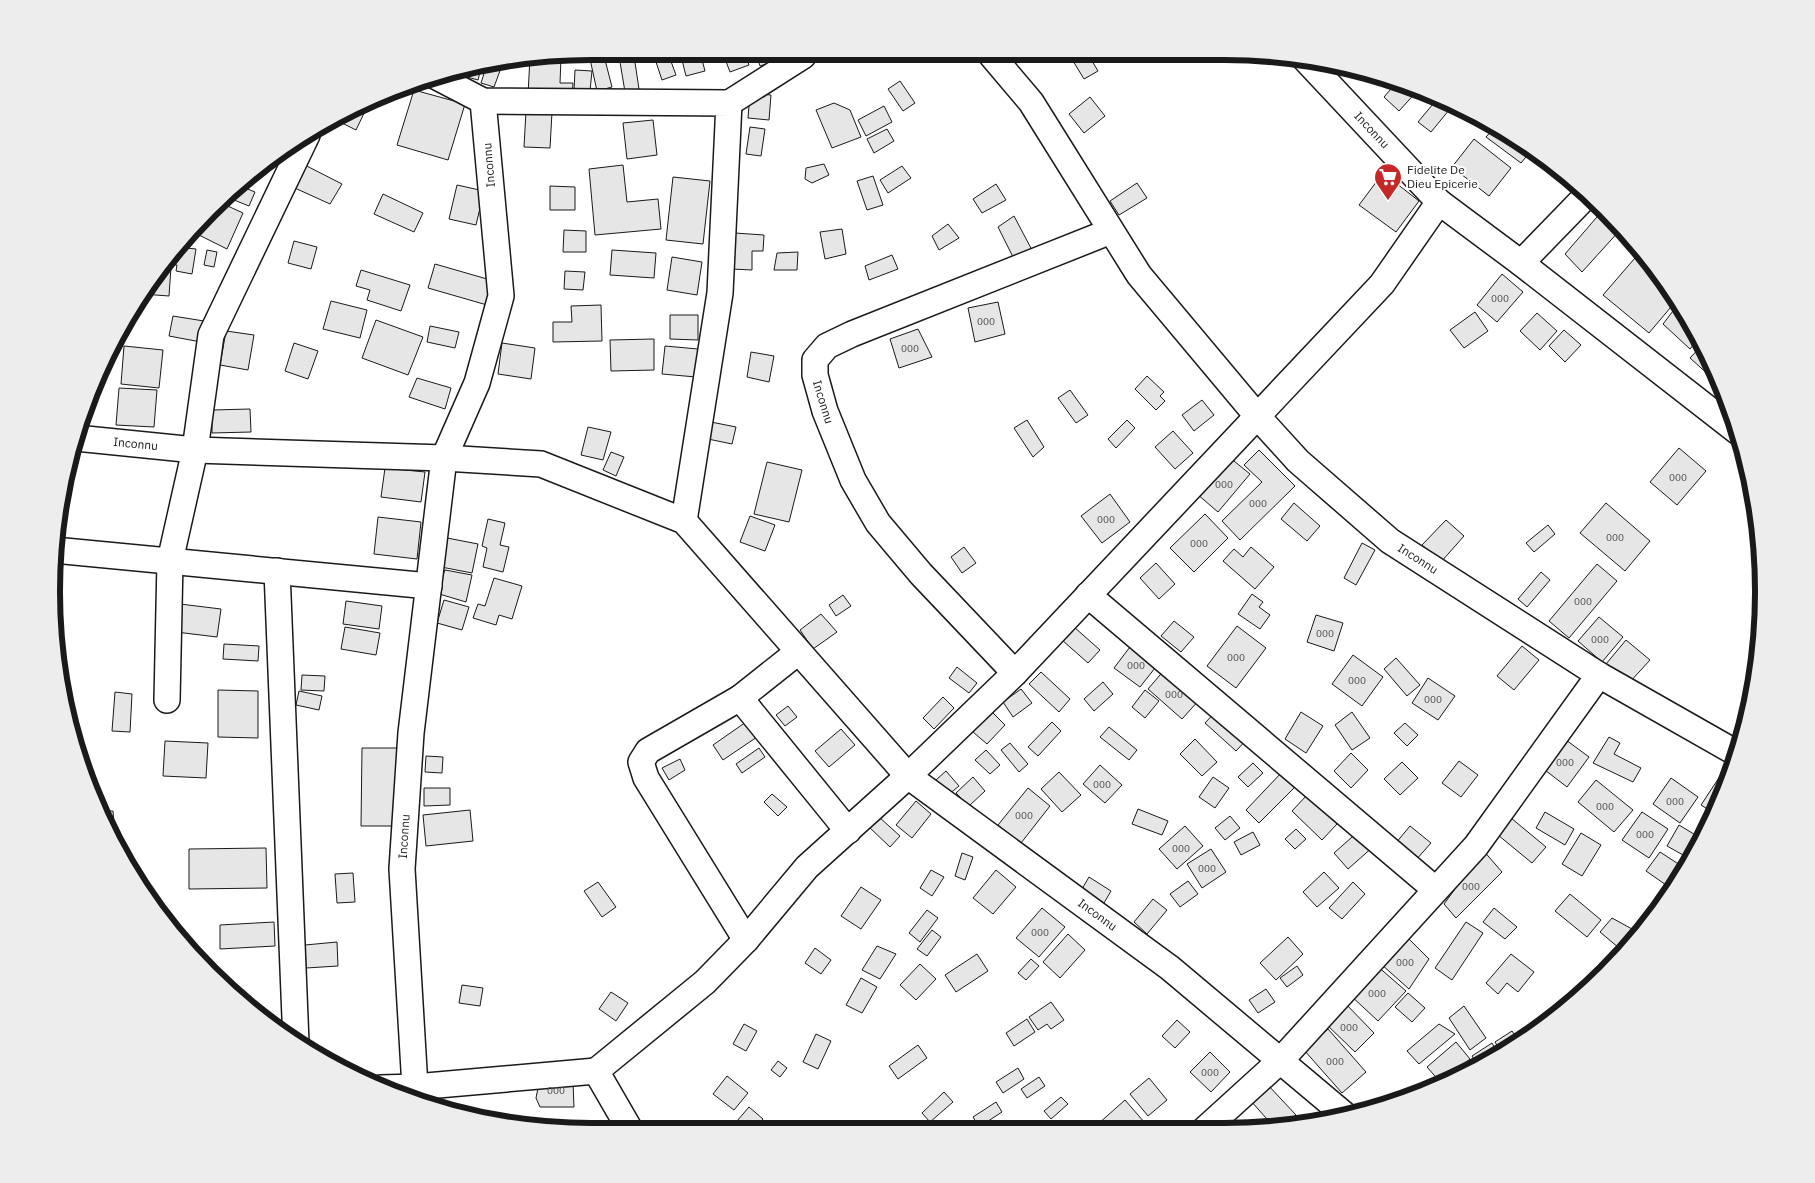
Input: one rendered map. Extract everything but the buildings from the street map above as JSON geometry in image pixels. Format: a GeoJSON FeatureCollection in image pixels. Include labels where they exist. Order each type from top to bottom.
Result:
{"type":"FeatureCollection","features":[{"type":"Feature","properties":{"kind":"street"},"geometry":{"type":"LineString","coordinates":[[444,81],[483,101],[729,103],[797,60]]}},
{"type":"Feature","properties":{"kind":"street","name":"Inconnu"},"geometry":{"type":"LineString","coordinates":[[995,60],[1031,102],[1139,275],[1258,417],[1298,461],[1390,540],[1599,675],[1731,750]]}},
{"type":"Feature","properties":{"kind":"street","name":"Inconnu"},"geometry":{"type":"LineString","coordinates":[[1313,68],[1440,202],[1728,424]]}},
{"type":"Feature","properties":{"kind":"street","name":"Inconnu"},"geometry":{"type":"LineString","coordinates":[[414,1087],[402,869],[411,733],[444,458],[477,383],[502,296],[483,101]]}},
{"type":"Feature","properties":{"kind":"street"},"geometry":{"type":"LineString","coordinates":[[684,521],[720,293],[729,103]]}},
{"type":"Feature","properties":{"kind":"street"},"geometry":{"type":"LineString","coordinates":[[167,700],[170,561],[195,450],[211,335],[301,147]]}},
{"type":"Feature","properties":{"kind":"street"},"geometry":{"type":"LineString","coordinates":[[1521,263],[1582,200]]}},
{"type":"Feature","properties":{"kind":"street"},"geometry":{"type":"LineString","coordinates":[[400,1087],[596,1071],[705,982],[746,940],[808,867],[908,776],[1015,673],[1258,417],[1382,284],[1440,202]]}},
{"type":"Feature","properties":{"kind":"street","name":"Inconnu"},"geometry":{"type":"LineString","coordinates":[[1015,673],[920,574],[878,523],[853,480],[825,411],[815,375],[816,360],[827,346],[852,334],[1111,231]]}},
{"type":"Feature","properties":{"kind":"street","name":"Inconnu"},"geometry":{"type":"LineString","coordinates":[[83,439],[195,450],[444,458],[541,464],[684,521],[908,776],[1170,968],[1339,1110]]}},
{"type":"Feature","properties":{"kind":"street"},"geometry":{"type":"LineString","coordinates":[[62,551],[429,586]]}},
{"type":"Feature","properties":{"kind":"street"},"geometry":{"type":"LineString","coordinates":[[277,571],[296,1033]]}},
{"type":"Feature","properties":{"kind":"street"},"geometry":{"type":"LineString","coordinates":[[1088,595],[1436,890]]}},
{"type":"Feature","properties":{"kind":"street"},"geometry":{"type":"LineString","coordinates":[[746,940],[646,778],[641,762],[648,751],[740,698],[798,652]]}},
{"type":"Feature","properties":{"kind":"street"},"geometry":{"type":"LineString","coordinates":[[1212,1123],[1281,1060],[1476,846],[1599,675]]}},
{"type":"Feature","properties":{"kind":"street"},"geometry":{"type":"LineString","coordinates":[[740,698],[848,831]]}},
{"type":"Feature","properties":{"kind":"street"},"geometry":{"type":"LineString","coordinates":[[596,1071],[626,1123]]}},
{"type":"Feature","properties":{"kind":"place","name":"Fidelite De Dieu Epicerie"},"geometry":{"type":"Point","coordinates":[1388,201]}}]}
